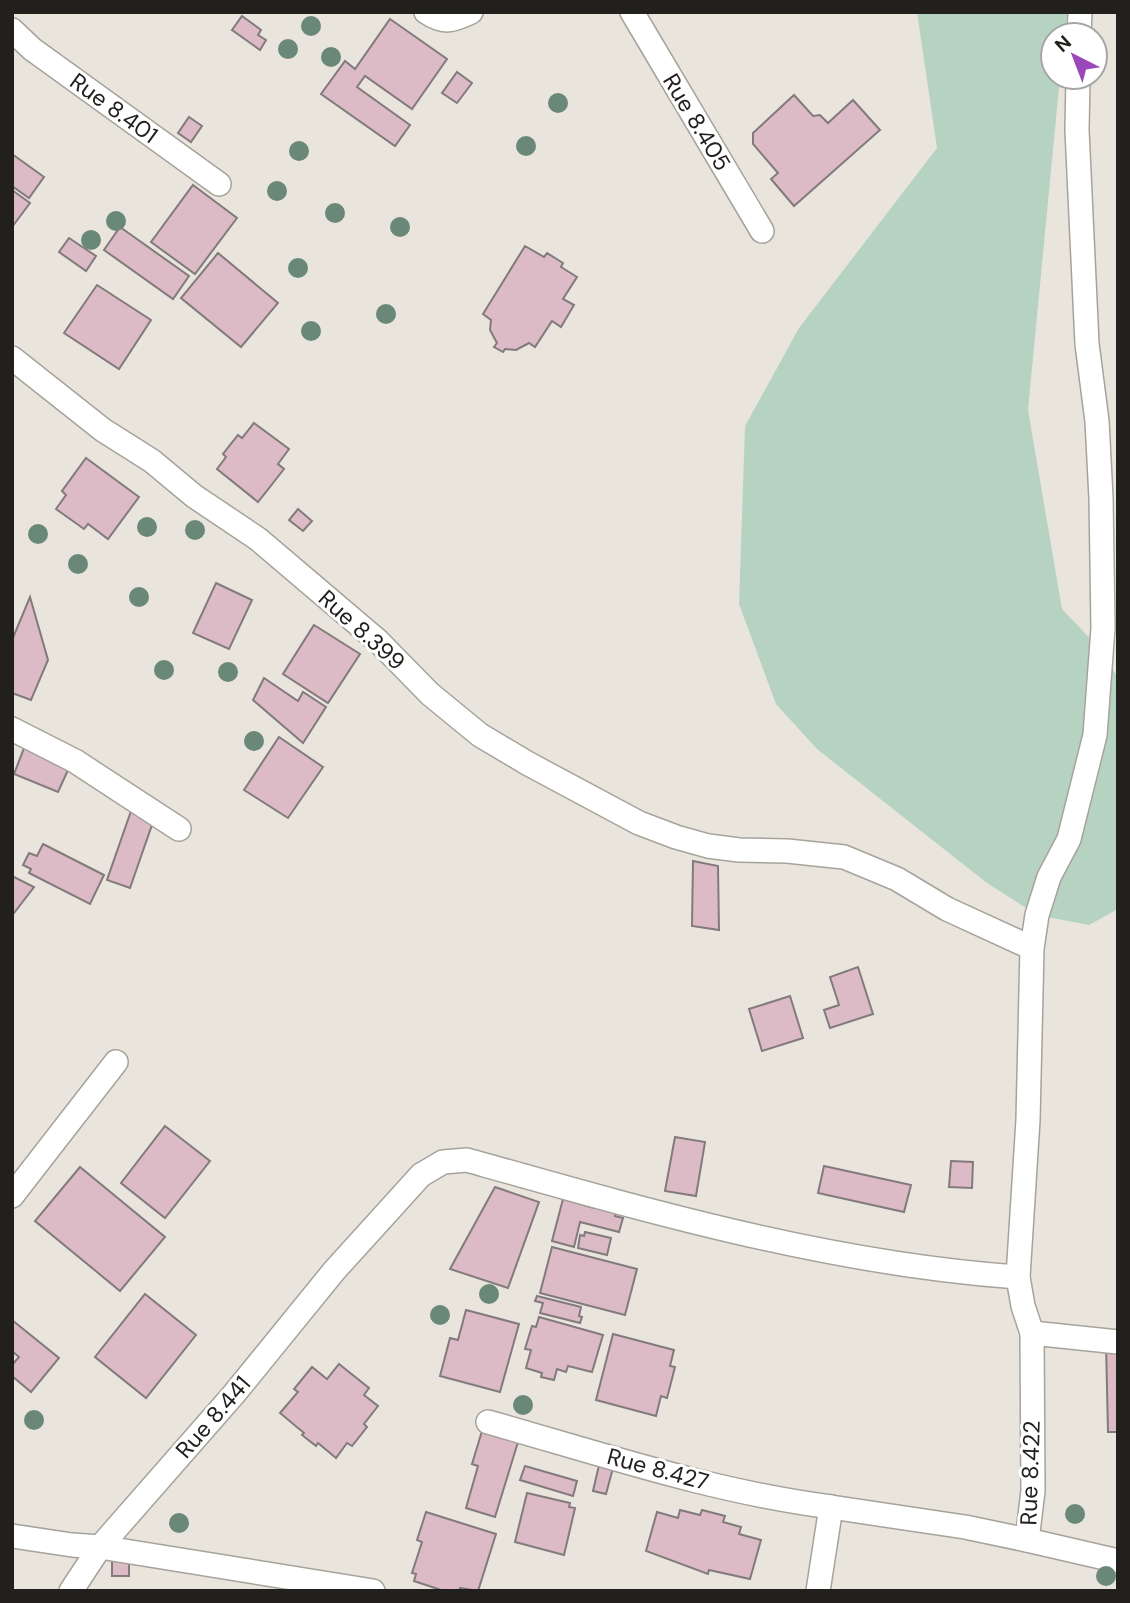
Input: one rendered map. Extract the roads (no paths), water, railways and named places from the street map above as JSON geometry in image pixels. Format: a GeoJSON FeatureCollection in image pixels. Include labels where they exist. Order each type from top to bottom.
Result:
{"type":"FeatureCollection","features":[{"type":"Feature","properties":{"kind":"street"},"geometry":{"type":"LineString","coordinates":[[426,12],[442,21],[456,19],[471,12]]}},
{"type":"Feature","properties":{"kind":"street","name":"Rue 8.405"},"geometry":{"type":"LineString","coordinates":[[632,12],[762,231]]}},
{"type":"Feature","properties":{"kind":"street","name":"Rue 8.401"},"geometry":{"type":"LineString","coordinates":[[12,30],[32,49],[219,184]]}},
{"type":"Feature","properties":{"kind":"street","name":"Rue 8.422"},"geometry":{"type":"LineString","coordinates":[[831,1507],[965,1527],[1027,1540],[1033,1491],[1032,1333],[1023,1306],[1018,1277],[1028,1120],[1032,948],[1037,915],[1049,877],[1069,839],[1094,735],[1103,628],[1101,498],[1097,421],[1087,344],[1077,130],[1078,91]]}},
{"type":"Feature","properties":{"kind":"street","name":"Rue 8.399"},"geometry":{"type":"LineString","coordinates":[[12,358],[103,430],[152,461],[194,496],[258,539],[378,641],[429,694],[480,735],[527,763],[639,823],[708,846],[844,858],[897,880],[947,909],[1032,948]]}},
{"type":"Feature","properties":{"kind":"street"},"geometry":{"type":"LineString","coordinates":[[12,729],[75,761],[178,829]]}},
{"type":"Feature","properties":{"kind":"street"},"geometry":{"type":"LineString","coordinates":[[12,1196],[116,1062]]}},
{"type":"Feature","properties":{"kind":"street","name":"Rue 8.441"},"geometry":{"type":"LineString","coordinates":[[71,1591],[100,1547],[234,1395],[334,1271],[421,1175],[443,1162],[467,1160],[703,1225],[887,1262],[954,1272],[1018,1277]]}},
{"type":"Feature","properties":{"kind":"street"},"geometry":{"type":"LineString","coordinates":[[1032,1333],[1118,1342]]}},
{"type":"Feature","properties":{"kind":"street","name":"Rue 8.427"},"geometry":{"type":"LineString","coordinates":[[488,1422],[725,1487],[782,1501],[831,1507]]}},
{"type":"Feature","properties":{"kind":"street"},"geometry":{"type":"LineString","coordinates":[[818,1591],[831,1507]]}},
{"type":"Feature","properties":{"kind":"street"},"geometry":{"type":"LineString","coordinates":[[12,1535],[373,1591]]}},
{"type":"Feature","properties":{"kind":"street"},"geometry":{"type":"LineString","coordinates":[[1027,1540],[1118,1561]]}}]}
